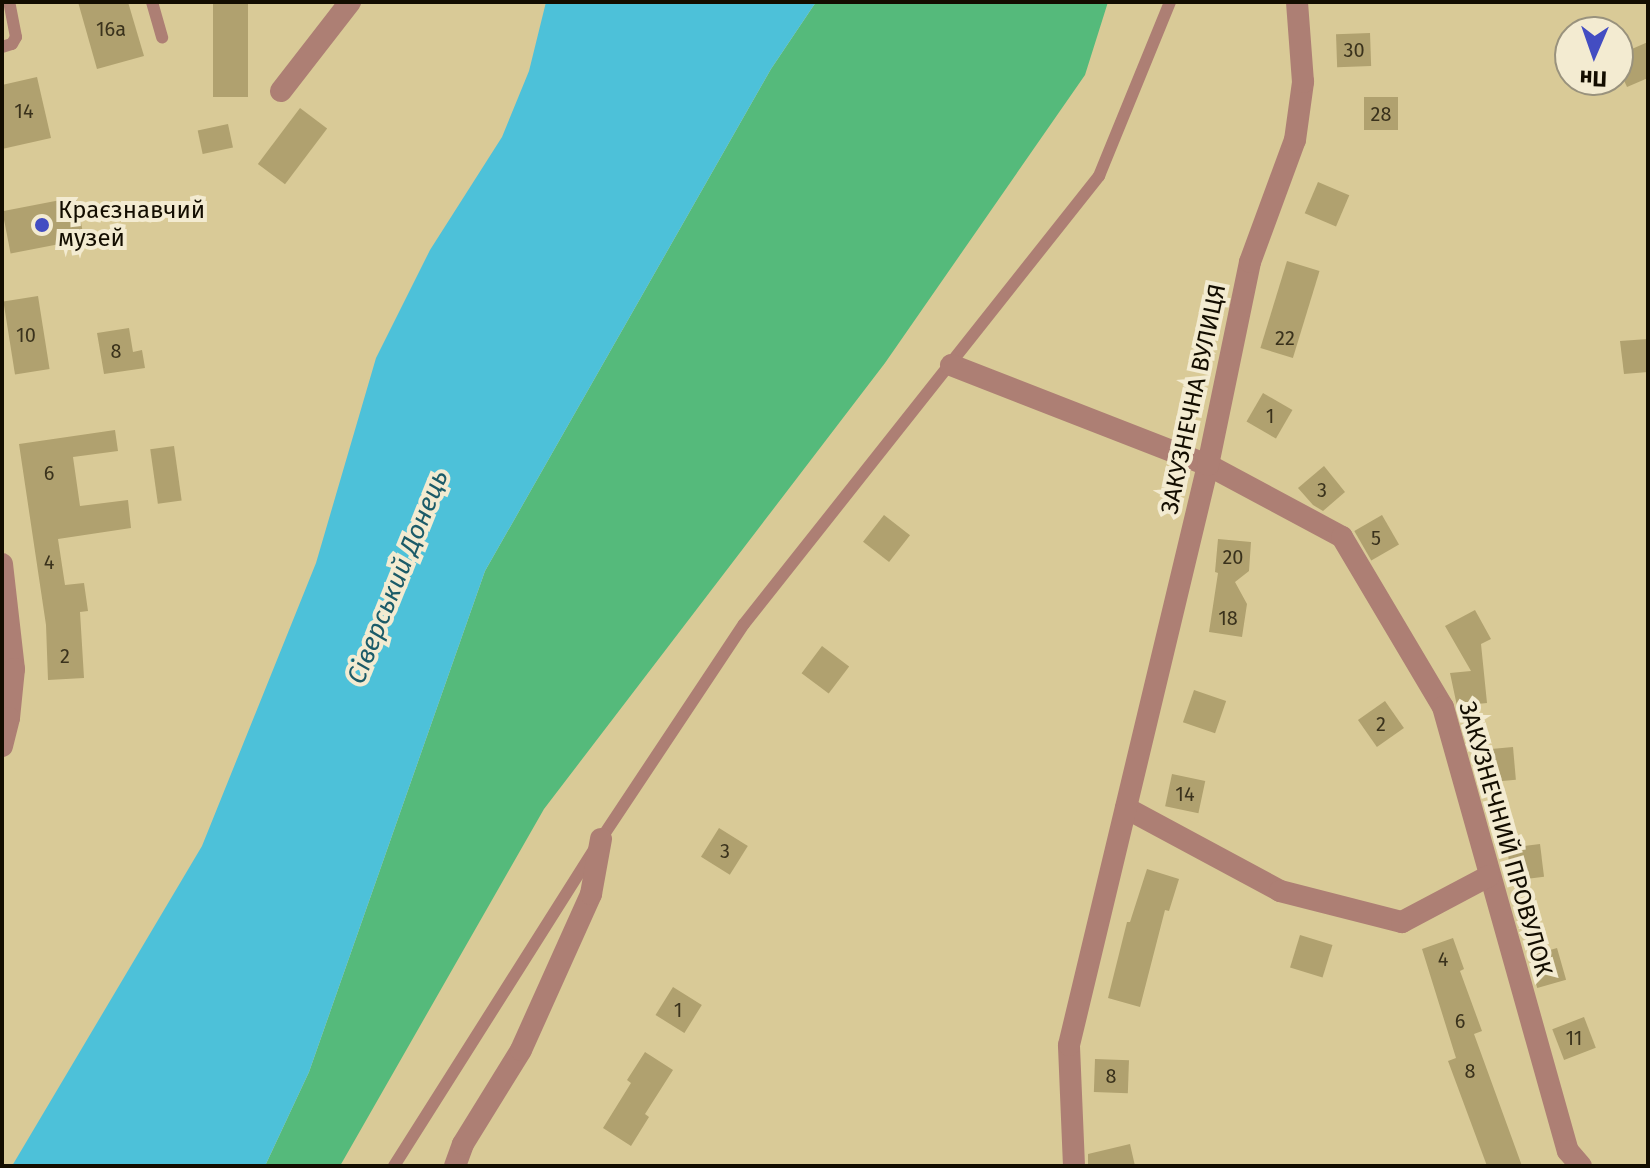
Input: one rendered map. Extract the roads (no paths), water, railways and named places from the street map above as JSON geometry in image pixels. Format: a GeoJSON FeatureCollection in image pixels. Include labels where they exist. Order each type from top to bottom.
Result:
{"type":"FeatureCollection","features":[{"type":"Feature","properties":{"kind":"street"},"geometry":{"type":"LineString","coordinates":[[281,91],[350,2]]}},
{"type":"Feature","properties":{"kind":"street","name":"ЗАКУЗНЕЧНА ВУЛИЦЯ"},"geometry":{"type":"LineString","coordinates":[[1074,1166],[1069,1045],[1208,465],[1250,262],[1295,140],[1303,82],[1297,2]]}},
{"type":"Feature","properties":{"kind":"street","name":"ЗАКУЗНЕЧНИЙ ПРОВУЛОК"},"geometry":{"type":"LineString","coordinates":[[951,365],[1208,465],[1342,537],[1443,707],[1568,1151],[1581,1166]]}},
{"type":"Feature","properties":{"kind":"street"},"geometry":{"type":"LineString","coordinates":[[2,564],[14,669],[9,718],[2,746]]}},
{"type":"Feature","properties":{"kind":"street"},"geometry":{"type":"LineString","coordinates":[[1126,808],[1280,891],[1402,922],[1489,876]]}},
{"type":"Feature","properties":{"kind":"street"},"geometry":{"type":"LineString","coordinates":[[455,1166],[463,1144],[521,1050],[591,894],[601,839]]}},
{"type":"Feature","properties":{"kind":"lane"},"geometry":{"type":"LineString","coordinates":[[2,47],[12,44],[16,37],[9,2]]}},
{"type":"Feature","properties":{"kind":"lane"},"geometry":{"type":"LineString","coordinates":[[152,2],[162,38]]}},
{"type":"Feature","properties":{"kind":"lane"},"geometry":{"type":"LineString","coordinates":[[394,1166],[601,839],[744,624],[1099,176],[1170,2]]}},
{"type":"Feature","properties":{"kind":"water","name":"Сіверський Донець"},"geometry":{"type":"Polygon","coordinates":[[[546,2],[816,2],[771,69],[485,571],[309,1072],[265,1166],[12,1166],[202,846],[316,563],[376,358],[430,250],[502,137],[529,71],[546,2]]]}},
{"type":"Feature","properties":{"kind":"place","name":"Краєзнавчий музей"},"geometry":{"type":"Point","coordinates":[42,225]}}]}
